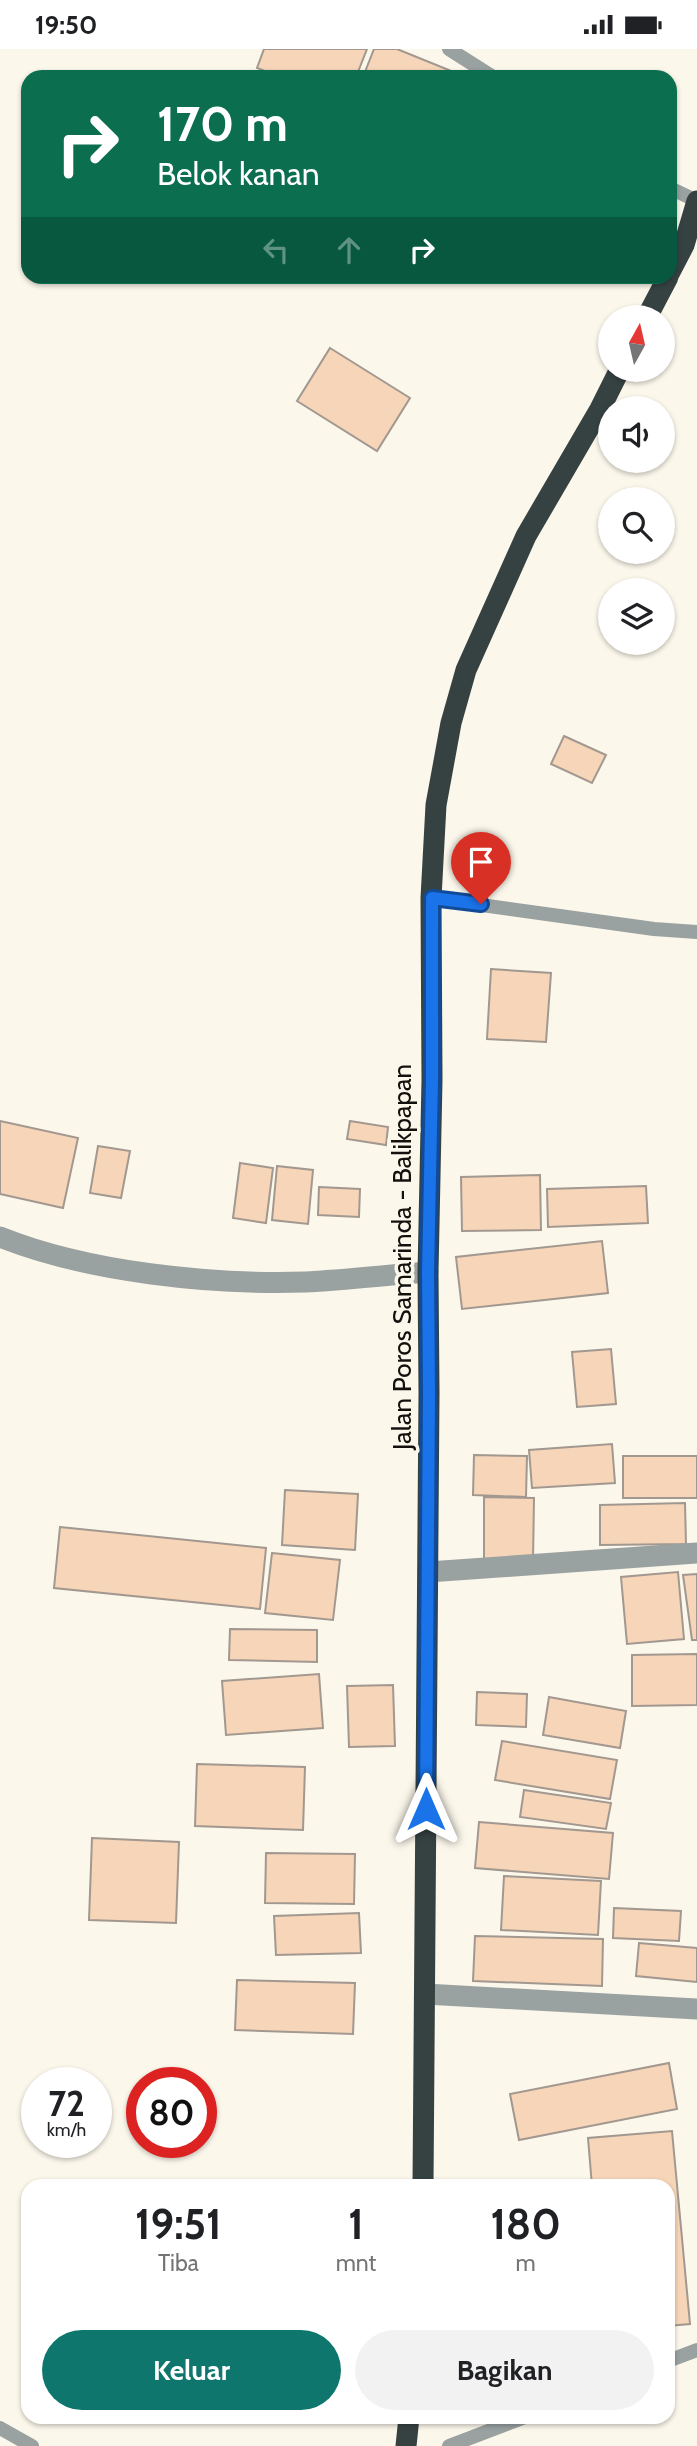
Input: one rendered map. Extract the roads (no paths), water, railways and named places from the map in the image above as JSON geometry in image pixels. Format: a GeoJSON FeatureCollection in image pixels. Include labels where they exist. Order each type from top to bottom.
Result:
{"type":"FeatureCollection","features":[{"type":"Feature","properties":{"kind":"highway"},"geometry":{"type":"LineString","coordinates":[[677,258],[684,245],[697,201]]}},
{"type":"Feature","properties":{"kind":"highway"},"geometry":{"type":"LineString","coordinates":[[653,305],[664,284]]}},
{"type":"Feature","properties":{"kind":"highway","name":"Jalan Poros Samarinda - Balikpapan"},"geometry":{"type":"LineString","coordinates":[[422,2179],[428,1272],[432,898],[436,804],[451,723],[466,670],[526,536],[614,382]]}},
{"type":"Feature","properties":{"kind":"highway"},"geometry":{"type":"LineString","coordinates":[[407,2446],[409,2424]]}},
{"type":"Feature","properties":{"kind":"street"},"geometry":{"type":"LineString","coordinates":[[0,1237],[88,1263],[151,1273],[234,1280],[308,1282],[428,1272]]}},
{"type":"Feature","properties":{"kind":"street"},"geometry":{"type":"LineString","coordinates":[[428,1572],[697,1553]]}},
{"type":"Feature","properties":{"kind":"street"},"geometry":{"type":"LineString","coordinates":[[425,1994],[697,2009]]}},
{"type":"Feature","properties":{"kind":"lane"},"geometry":{"type":"LineString","coordinates":[[449,49],[482,70]]}},
{"type":"Feature","properties":{"kind":"lane"},"geometry":{"type":"LineString","coordinates":[[677,191],[697,201]]}},
{"type":"Feature","properties":{"kind":"lane"},"geometry":{"type":"LineString","coordinates":[[432,898],[654,929],[697,932]]}},
{"type":"Feature","properties":{"kind":"lane"},"geometry":{"type":"LineString","coordinates":[[675,2358],[697,2350]]}},
{"type":"Feature","properties":{"kind":"lane"},"geometry":{"type":"LineString","coordinates":[[449,2446],[507,2424]]}},
{"type":"Feature","properties":{"kind":"lane"},"geometry":{"type":"LineString","coordinates":[[0,2428],[32,2446]]}}]}
